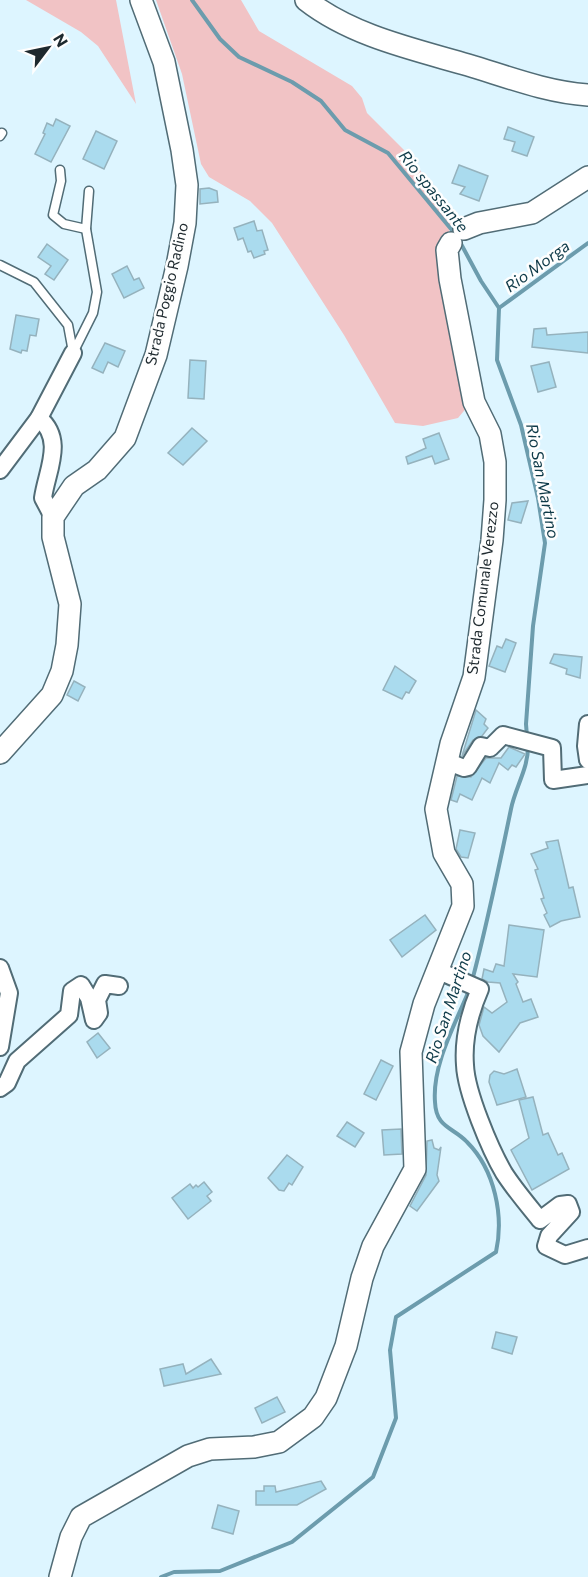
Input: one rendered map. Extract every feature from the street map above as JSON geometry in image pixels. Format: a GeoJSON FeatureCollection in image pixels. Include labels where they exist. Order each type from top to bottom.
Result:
{"type":"FeatureCollection","features":[{"type":"Feature","properties":{"kind":"street","name":"Strada Poggio Radino"},"geometry":{"type":"LineString","coordinates":[[53,517],[74,486],[97,470],[124,438],[156,355],[184,223],[187,185],[182,150],[164,62],[141,0]]}},
{"type":"Feature","properties":{"kind":"street"},"geometry":{"type":"LineString","coordinates":[[306,0],[322,12],[378,38],[554,92],[588,95]]}},
{"type":"Feature","properties":{"kind":"street","name":"Strada Comunale Verezzo"},"geometry":{"type":"LineString","coordinates":[[60,1577],[71,1537],[81,1517],[188,1456],[210,1449],[254,1447],[279,1442],[313,1417],[326,1398],[346,1346],[362,1278],[373,1246],[415,1169],[411,1052],[424,1004],[463,906],[462,884],[444,853],[436,809],[445,769],[474,677],[495,500],[495,462],[489,434],[474,402],[450,279],[447,250],[458,236],[479,223],[532,213],[588,177]]}},
{"type":"Feature","properties":{"kind":"street"},"geometry":{"type":"LineString","coordinates":[[0,470],[39,418],[73,352]]}},
{"type":"Feature","properties":{"kind":"street"},"geometry":{"type":"LineString","coordinates":[[0,753],[52,695],[62,670],[67,645],[70,604],[53,537],[53,517],[43,498],[53,453],[53,436],[47,425],[39,418]]}},
{"type":"Feature","properties":{"kind":"street"},"geometry":{"type":"LineString","coordinates":[[588,724],[586,746],[588,760]]}},
{"type":"Feature","properties":{"kind":"street"},"geometry":{"type":"LineString","coordinates":[[445,769],[451,763],[464,768],[468,767],[481,746],[490,748],[503,735],[552,748],[553,780],[588,775]]}},
{"type":"Feature","properties":{"kind":"street"},"geometry":{"type":"LineString","coordinates":[[0,968],[9,993],[0,1047]]}},
{"type":"Feature","properties":{"kind":"street"},"geometry":{"type":"LineString","coordinates":[[439,971],[480,989],[472,1007],[467,1031],[465,1066],[474,1102],[504,1172],[540,1220],[560,1205],[568,1204],[571,1212],[549,1236],[546,1246],[565,1255],[588,1248]]}},
{"type":"Feature","properties":{"kind":"street"},"geometry":{"type":"LineString","coordinates":[[0,1088],[7,1083],[17,1061],[69,1015],[72,991],[81,985],[90,998],[94,1020],[99,1013],[97,1000],[105,984],[118,986]]}},
{"type":"Feature","properties":{"kind":"lane"},"geometry":{"type":"LineString","coordinates":[[60,170],[61,181],[53,215],[64,224],[86,229]]}},
{"type":"Feature","properties":{"kind":"lane"},"geometry":{"type":"LineString","coordinates":[[73,352],[93,313],[97,292],[86,229],[89,191]]}},
{"type":"Feature","properties":{"kind":"lane"},"geometry":{"type":"LineString","coordinates":[[0,265],[34,282],[68,325],[73,352]]}},
{"type":"Feature","properties":{"kind":"shaded area"},"geometry":{"type":"Polygon","coordinates":[[[26,0],[116,0],[136,104],[98,46],[81,32],[26,0]]]}},
{"type":"Feature","properties":{"kind":"shaded area"},"geometry":{"type":"Polygon","coordinates":[[[156,0],[241,0],[259,31],[352,86],[362,98],[367,113],[412,158],[453,220],[440,257],[468,406],[458,418],[423,426],[395,423],[344,335],[272,223],[250,201],[209,177],[201,164],[182,74],[156,0]]]}},
{"type":"Feature","properties":{"kind":"building"},"geometry":{"type":"Polygon","coordinates":[[[56,119],[70,126],[51,162],[35,154],[45,134],[43,133],[47,123],[53,126],[56,119]]]}},
{"type":"Feature","properties":{"kind":"building"},"geometry":{"type":"Polygon","coordinates":[[[508,127],[534,137],[527,156],[512,151],[515,142],[504,139],[508,127]]]}},
{"type":"Feature","properties":{"kind":"building"},"geometry":{"type":"Polygon","coordinates":[[[96,131],[117,141],[104,169],[83,159],[96,131]]]}},
{"type":"Feature","properties":{"kind":"building"},"geometry":{"type":"Polygon","coordinates":[[[459,165],[488,176],[479,201],[460,194],[465,187],[452,183],[459,165]]]}},
{"type":"Feature","properties":{"kind":"building"},"geometry":{"type":"Polygon","coordinates":[[[209,188],[217,191],[218,202],[200,204],[200,189],[209,188]]]}},
{"type":"Feature","properties":{"kind":"building"},"geometry":{"type":"Polygon","coordinates":[[[254,221],[257,231],[262,230],[268,250],[264,251],[265,254],[254,258],[251,251],[248,252],[243,238],[238,240],[234,228],[254,221]]]}},
{"type":"Feature","properties":{"kind":"building"},"geometry":{"type":"Polygon","coordinates":[[[47,244],[68,260],[54,280],[45,274],[51,266],[38,257],[47,244]]]}},
{"type":"Feature","properties":{"kind":"building"},"geometry":{"type":"Polygon","coordinates":[[[127,266],[134,280],[139,278],[144,288],[124,298],[112,274],[127,266]]]}},
{"type":"Feature","properties":{"kind":"building"},"geometry":{"type":"Polygon","coordinates":[[[16,315],[39,319],[36,336],[30,335],[27,351],[22,350],[21,353],[10,349],[16,315]]]}},
{"type":"Feature","properties":{"kind":"building"},"geometry":{"type":"Polygon","coordinates":[[[546,328],[547,335],[588,332],[588,353],[532,347],[534,329],[546,328]]]}},
{"type":"Feature","properties":{"kind":"building"},"geometry":{"type":"Polygon","coordinates":[[[105,343],[125,351],[118,367],[108,362],[103,373],[92,368],[105,343]]]}},
{"type":"Feature","properties":{"kind":"building"},"geometry":{"type":"Polygon","coordinates":[[[190,360],[206,361],[204,399],[188,398],[190,360]]]}},
{"type":"Feature","properties":{"kind":"building"},"geometry":{"type":"Polygon","coordinates":[[[549,362],[556,387],[538,392],[531,366],[549,362]]]}},
{"type":"Feature","properties":{"kind":"building"},"geometry":{"type":"Polygon","coordinates":[[[192,428],[207,441],[183,465],[168,453],[192,428]]]}},
{"type":"Feature","properties":{"kind":"building"},"geometry":{"type":"Polygon","coordinates":[[[439,433],[449,459],[435,464],[432,456],[408,464],[406,457],[426,448],[423,439],[439,433]]]}},
{"type":"Feature","properties":{"kind":"building"},"geometry":{"type":"Polygon","coordinates":[[[528,501],[521,523],[508,520],[512,503],[528,501]]]}},
{"type":"Feature","properties":{"kind":"building"},"geometry":{"type":"Polygon","coordinates":[[[506,639],[516,643],[505,672],[489,666],[497,646],[502,648],[506,639]]]}},
{"type":"Feature","properties":{"kind":"building"},"geometry":{"type":"Polygon","coordinates":[[[554,654],[582,657],[580,678],[566,674],[567,669],[550,663],[554,654]]]}},
{"type":"Feature","properties":{"kind":"building"},"geometry":{"type":"Polygon","coordinates":[[[395,666],[416,681],[409,693],[406,692],[402,699],[383,690],[395,666]]]}},
{"type":"Feature","properties":{"kind":"building"},"geometry":{"type":"Polygon","coordinates":[[[74,681],[85,687],[78,701],[67,695],[74,681]]]}},
{"type":"Feature","properties":{"kind":"building"},"geometry":{"type":"Polygon","coordinates":[[[476,710],[486,719],[484,724],[488,728],[482,736],[473,740],[462,756],[476,710]]]}},
{"type":"Feature","properties":{"kind":"building"},"geometry":{"type":"Polygon","coordinates":[[[509,747],[525,754],[516,767],[512,765],[508,770],[499,763],[490,783],[482,778],[472,800],[460,794],[457,802],[451,800],[457,776],[471,777],[486,758],[501,758],[509,747]]]}},
{"type":"Feature","properties":{"kind":"building"},"geometry":{"type":"Polygon","coordinates":[[[460,830],[475,833],[468,858],[461,857],[456,849],[460,830]]]}},
{"type":"Feature","properties":{"kind":"building"},"geometry":{"type":"Polygon","coordinates":[[[558,840],[569,888],[573,887],[580,917],[561,921],[550,927],[544,915],[547,913],[541,899],[544,898],[535,870],[538,869],[531,854],[548,848],[546,842],[558,840]]]}},
{"type":"Feature","properties":{"kind":"building"},"geometry":{"type":"Polygon","coordinates":[[[425,915],[436,930],[402,957],[390,940],[425,915]]]}},
{"type":"Feature","properties":{"kind":"building"},"geometry":{"type":"Polygon","coordinates":[[[509,925],[544,930],[537,977],[513,974],[518,982],[516,984],[523,1002],[531,999],[538,1017],[520,1023],[499,1052],[483,1036],[479,1025],[484,1007],[492,1013],[507,1002],[500,983],[482,979],[484,969],[493,972],[496,964],[504,966],[509,925]]]}},
{"type":"Feature","properties":{"kind":"building"},"geometry":{"type":"Polygon","coordinates":[[[98,1033],[110,1048],[97,1058],[87,1042],[98,1033]]]}},
{"type":"Feature","properties":{"kind":"building"},"geometry":{"type":"Polygon","coordinates":[[[381,1060],[393,1066],[376,1100],[364,1094],[381,1060]]]}},
{"type":"Feature","properties":{"kind":"building"},"geometry":{"type":"Polygon","coordinates":[[[517,1069],[526,1097],[497,1105],[489,1082],[490,1075],[494,1071],[504,1074],[517,1069]]]}},
{"type":"Feature","properties":{"kind":"building"},"geometry":{"type":"Polygon","coordinates":[[[533,1097],[543,1135],[548,1133],[558,1155],[562,1153],[569,1169],[532,1190],[511,1150],[529,1138],[519,1100],[533,1097]]]}},
{"type":"Feature","properties":{"kind":"building"},"geometry":{"type":"Polygon","coordinates":[[[347,1122],[364,1133],[355,1147],[337,1136],[347,1122]]]}},
{"type":"Feature","properties":{"kind":"building"},"geometry":{"type":"Polygon","coordinates":[[[401,1129],[402,1154],[384,1155],[382,1130],[401,1129]]]}},
{"type":"Feature","properties":{"kind":"building"},"geometry":{"type":"Polygon","coordinates":[[[432,1140],[434,1148],[439,1150],[441,1147],[437,1175],[439,1181],[417,1211],[410,1206],[426,1175],[427,1141],[432,1140]]]}},
{"type":"Feature","properties":{"kind":"building"},"geometry":{"type":"Polygon","coordinates":[[[287,1155],[303,1167],[292,1185],[289,1183],[284,1191],[279,1190],[268,1178],[287,1155]]]}},
{"type":"Feature","properties":{"kind":"building"},"geometry":{"type":"Polygon","coordinates":[[[204,1182],[212,1192],[207,1196],[211,1201],[188,1219],[172,1198],[190,1184],[193,1188],[204,1182]]]}},
{"type":"Feature","properties":{"kind":"building"},"geometry":{"type":"Polygon","coordinates":[[[496,1332],[517,1337],[512,1354],[492,1348],[496,1332]]]}},
{"type":"Feature","properties":{"kind":"building"},"geometry":{"type":"Polygon","coordinates":[[[211,1359],[221,1374],[164,1386],[160,1369],[183,1364],[186,1374],[211,1359]]]}},
{"type":"Feature","properties":{"kind":"building"},"geometry":{"type":"Polygon","coordinates":[[[277,1397],[285,1412],[262,1423],[255,1408],[277,1397]]]}},
{"type":"Feature","properties":{"kind":"building"},"geometry":{"type":"Polygon","coordinates":[[[321,1481],[326,1489],[297,1505],[256,1505],[256,1491],[264,1491],[264,1486],[275,1486],[276,1492],[321,1481]]]}},
{"type":"Feature","properties":{"kind":"building"},"geometry":{"type":"Polygon","coordinates":[[[218,1505],[239,1511],[233,1534],[212,1528],[218,1505]]]}},
{"type":"Feature","properties":{"kind":"waterway","name":"Rio spassante"},"geometry":{"type":"LineString","coordinates":[[192,0],[220,39],[239,57],[292,82],[321,101],[345,130],[388,153],[456,235]]}},
{"type":"Feature","properties":{"kind":"waterway","name":"Rio spassante"},"geometry":{"type":"LineString","coordinates":[[460,242],[499,308]]}},
{"type":"Feature","properties":{"kind":"waterway","name":"Rio Morga"},"geometry":{"type":"LineString","coordinates":[[499,308],[588,243]]}},
{"type":"Feature","properties":{"kind":"waterway","name":"Rio San Martino"},"geometry":{"type":"LineString","coordinates":[[499,308],[497,360],[521,425],[538,498],[545,543],[533,626],[527,737]]}},
{"type":"Feature","properties":{"kind":"waterway","name":"Rio San Martino"},"geometry":{"type":"LineString","coordinates":[[472,981],[511,809],[526,763],[528,747]]}},
{"type":"Feature","properties":{"kind":"waterway","name":"Rio San Martino"},"geometry":{"type":"LineString","coordinates":[[161,1577],[174,1572],[220,1571],[292,1542],[373,1477],[396,1418],[390,1350],[396,1317],[496,1252],[498,1209],[491,1180],[477,1153],[438,1117],[435,1102],[437,1073],[441,1058],[470,988]]}}]}
